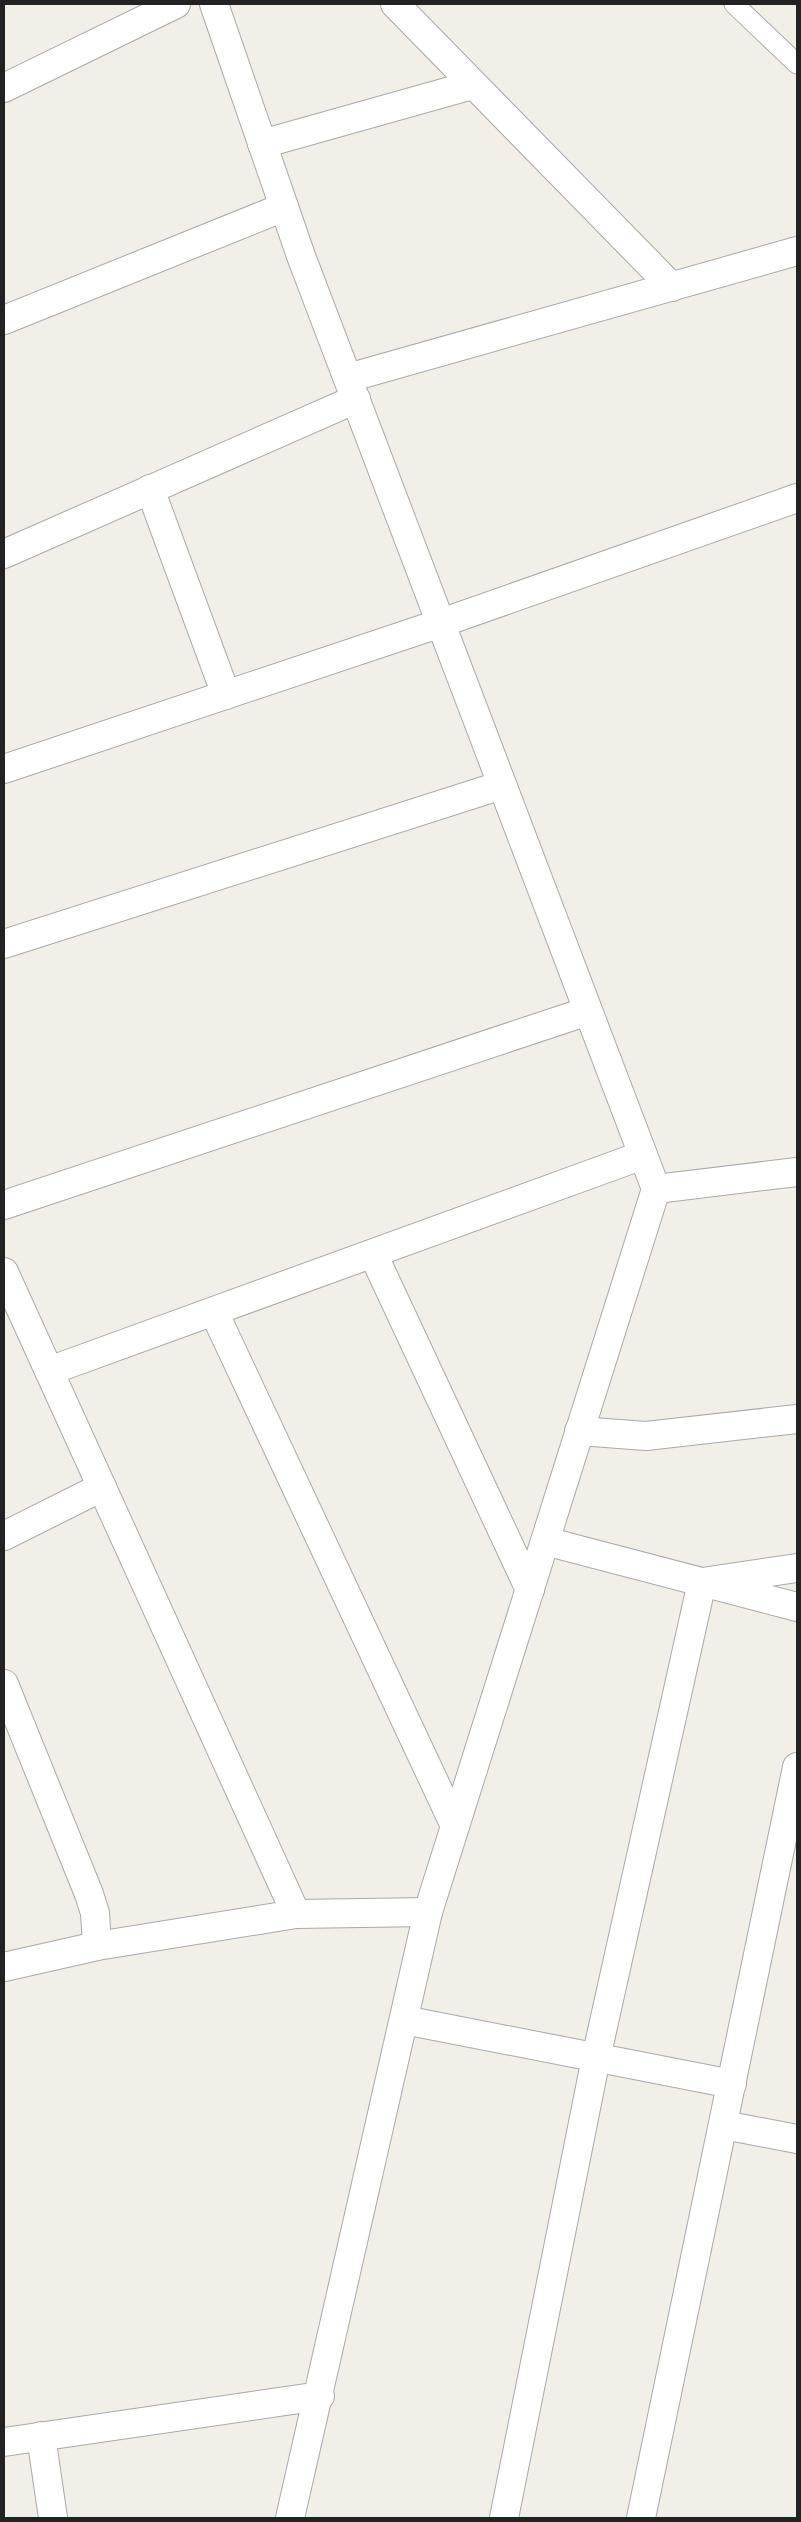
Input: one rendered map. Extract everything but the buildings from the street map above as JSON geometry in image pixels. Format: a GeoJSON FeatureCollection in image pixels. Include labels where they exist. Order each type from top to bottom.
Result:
{"type":"FeatureCollection","features":[{"type":"Feature","properties":{"kind":"street"},"geometry":{"type":"LineString","coordinates":[[4,88],[176,4]]}},
{"type":"Feature","properties":{"kind":"street"},"geometry":{"type":"LineString","coordinates":[[214,4],[284,207],[656,1189],[428,1912],[320,2396],[290,2518]]}},
{"type":"Feature","properties":{"kind":"street"},"geometry":{"type":"LineString","coordinates":[[395,4],[472,86],[672,287]]}},
{"type":"Feature","properties":{"kind":"street"},"geometry":{"type":"LineString","coordinates":[[262,144],[472,86]]}},
{"type":"Feature","properties":{"kind":"street"},"geometry":{"type":"LineString","coordinates":[[4,320],[284,207]]}},
{"type":"Feature","properties":{"kind":"street"},"geometry":{"type":"LineString","coordinates":[[4,554],[150,489],[352,388],[672,287],[797,251]]}},
{"type":"Feature","properties":{"kind":"street"},"geometry":{"type":"LineString","coordinates":[[150,489],[226,695]]}},
{"type":"Feature","properties":{"kind":"street"},"geometry":{"type":"LineString","coordinates":[[5,764],[226,695],[441,623],[797,498]]}},
{"type":"Feature","properties":{"kind":"street"},"geometry":{"type":"LineString","coordinates":[[4,944],[502,785]]}},
{"type":"Feature","properties":{"kind":"street"},"geometry":{"type":"LineString","coordinates":[[4,1205],[588,1010]]}},
{"type":"Feature","properties":{"kind":"street"},"geometry":{"type":"LineString","coordinates":[[49,1371],[643,1156]]}},
{"type":"Feature","properties":{"kind":"street"},"geometry":{"type":"LineString","coordinates":[[656,1189],[797,1172]]}},
{"type":"Feature","properties":{"kind":"street"},"geometry":{"type":"LineString","coordinates":[[373,1254],[530,1590]]}},
{"type":"Feature","properties":{"kind":"street"},"geometry":{"type":"LineString","coordinates":[[4,1272],[296,1914]]}},
{"type":"Feature","properties":{"kind":"street"},"geometry":{"type":"LineString","coordinates":[[214,1312],[455,1826]]}},
{"type":"Feature","properties":{"kind":"street"},"geometry":{"type":"LineString","coordinates":[[579,1431],[646,1436],[797,1419]]}},
{"type":"Feature","properties":{"kind":"street"},"geometry":{"type":"LineString","coordinates":[[4,1536],[102,1487]]}},
{"type":"Feature","properties":{"kind":"street"},"geometry":{"type":"LineString","coordinates":[[545,1540],[797,1607]]}},
{"type":"Feature","properties":{"kind":"street"},"geometry":{"type":"LineString","coordinates":[[702,1582],[797,1568]]}},
{"type":"Feature","properties":{"kind":"street"},"geometry":{"type":"LineString","coordinates":[[504,2518],[596,2058],[702,1582]]}},
{"type":"Feature","properties":{"kind":"street"},"geometry":{"type":"LineString","coordinates":[[4,1684],[89,1894],[95,1913],[97,1946]]}},
{"type":"Feature","properties":{"kind":"street"},"geometry":{"type":"LineString","coordinates":[[641,2518],[797,1767]]}},
{"type":"Feature","properties":{"kind":"street"},"geometry":{"type":"LineString","coordinates":[[4,1967],[97,1946],[296,1914],[428,1912]]}},
{"type":"Feature","properties":{"kind":"street"},"geometry":{"type":"LineString","coordinates":[[404,2020],[732,2084]]}},
{"type":"Feature","properties":{"kind":"street"},"geometry":{"type":"LineString","coordinates":[[724,2125],[797,2139]]}},
{"type":"Feature","properties":{"kind":"street"},"geometry":{"type":"LineString","coordinates":[[4,2442],[320,2396]]}},
{"type":"Feature","properties":{"kind":"street"},"geometry":{"type":"LineString","coordinates":[[41,2436],[53,2518]]}},
{"type":"Feature","properties":{"kind":"lane"},"geometry":{"type":"LineString","coordinates":[[734,4],[797,64]]}}]}
